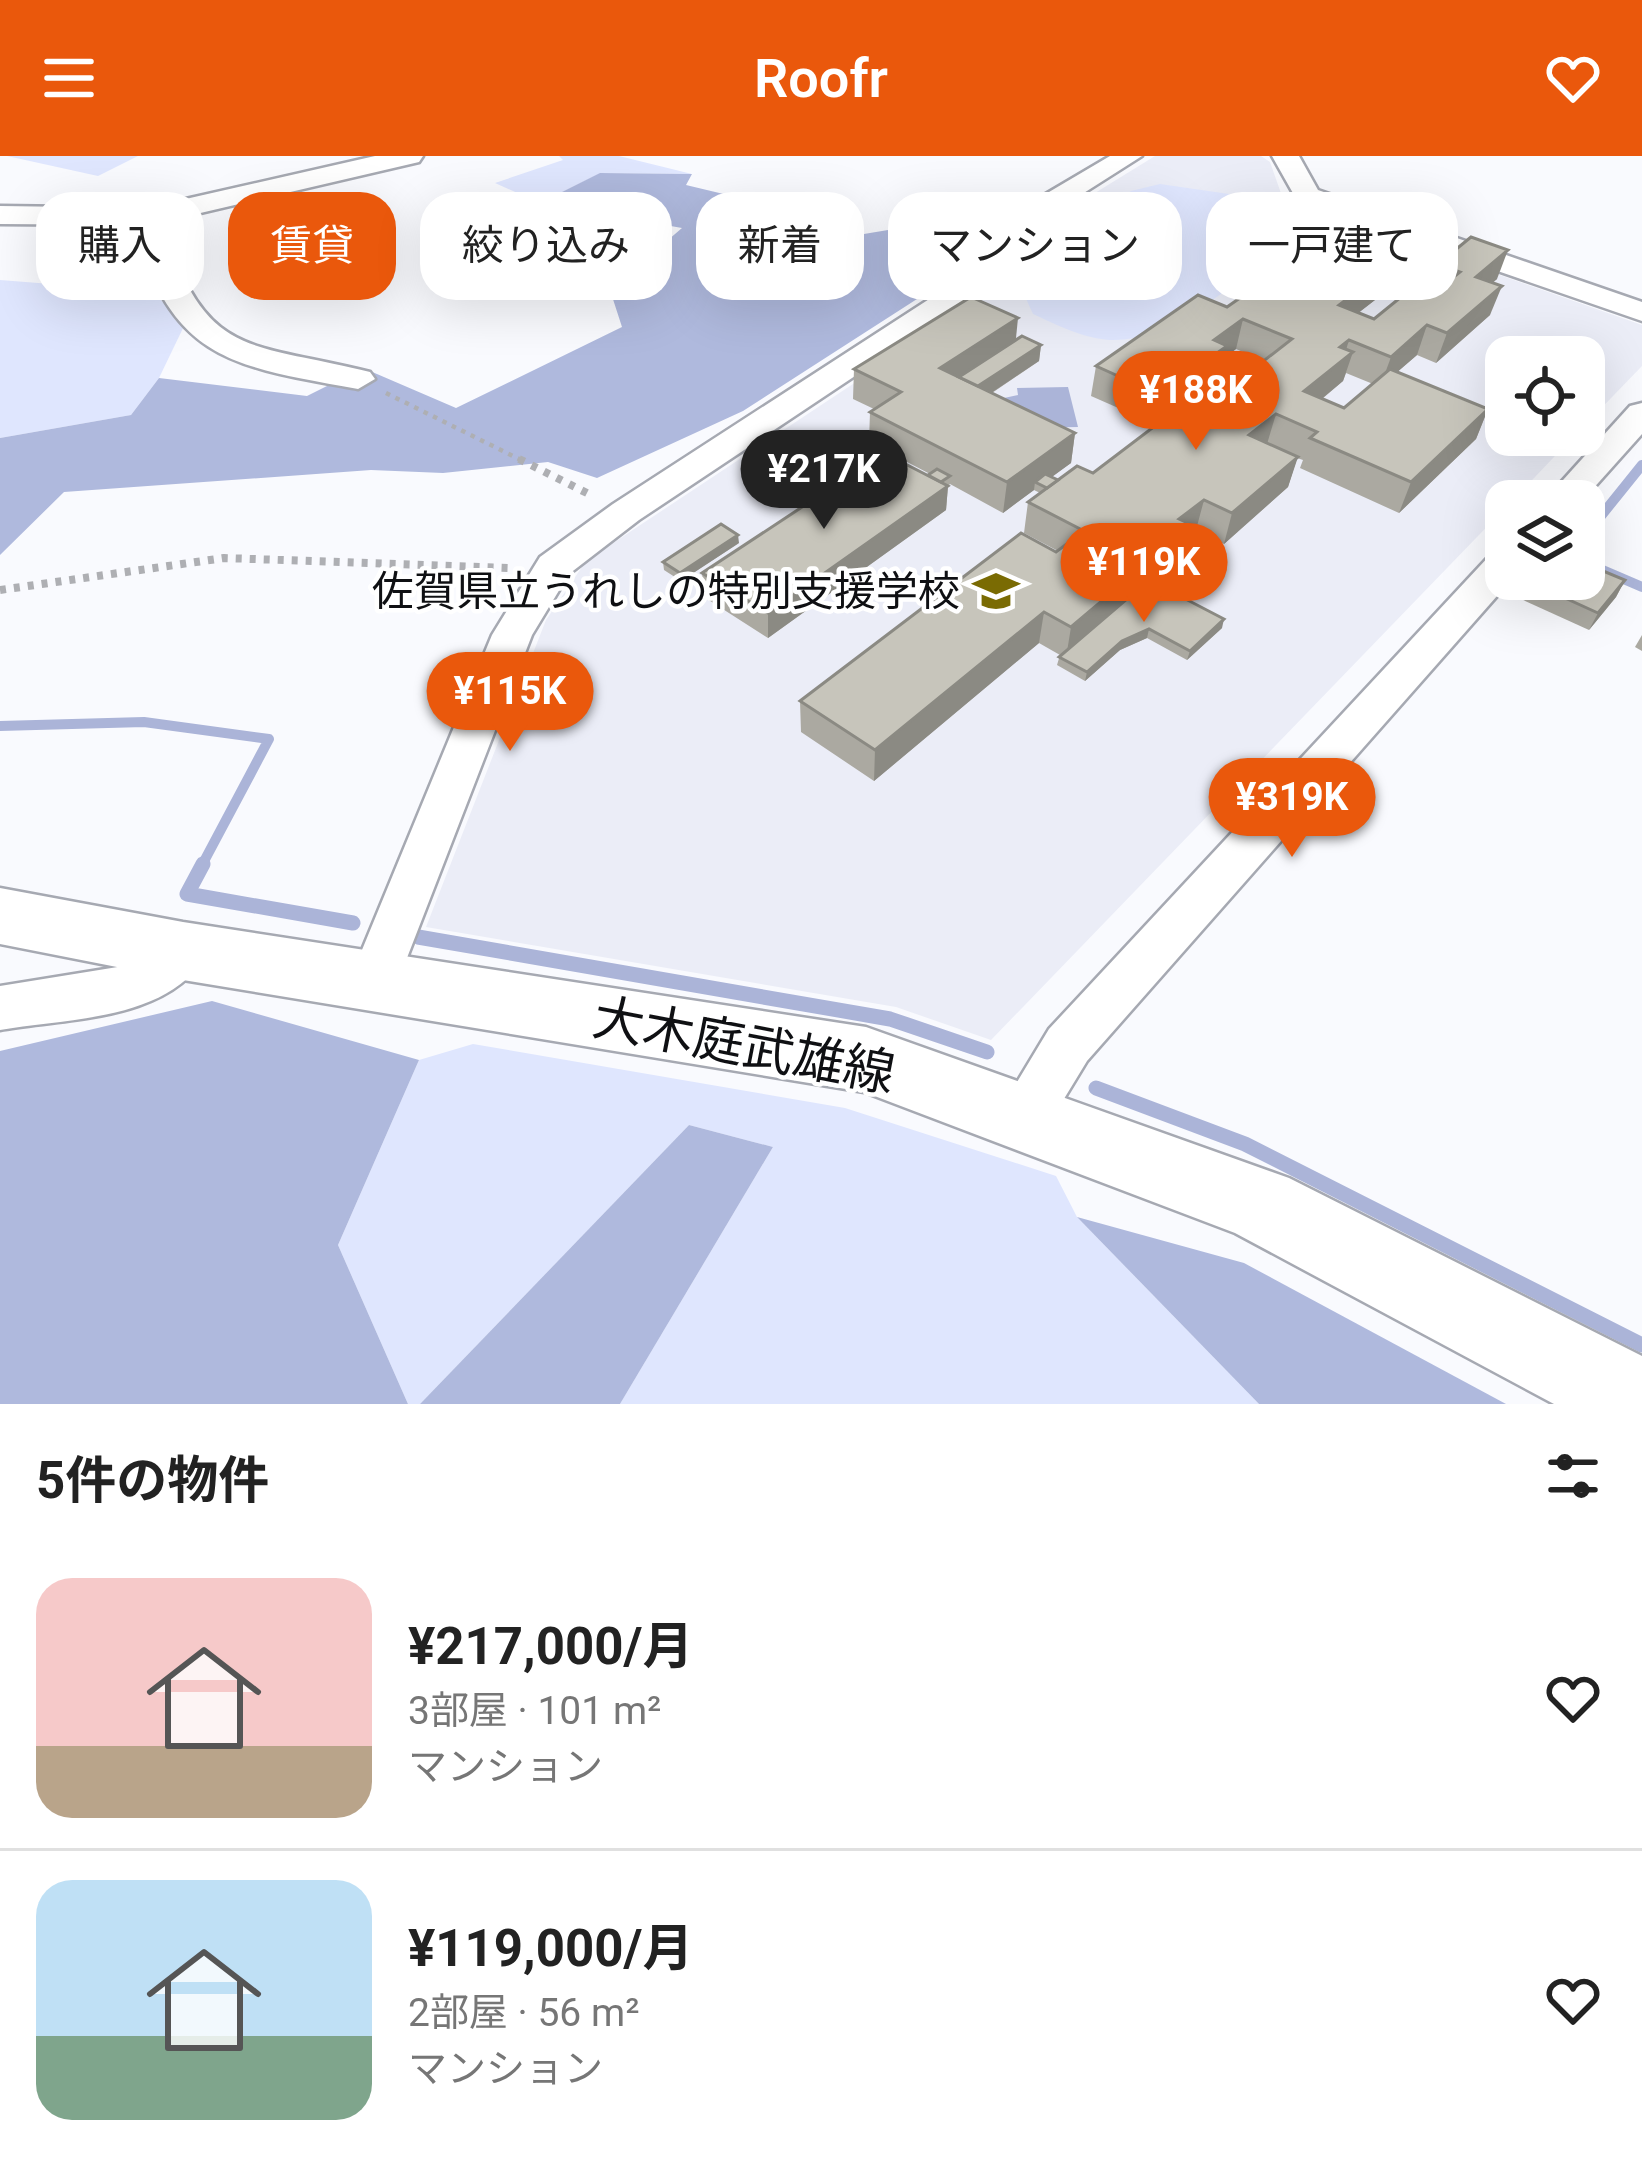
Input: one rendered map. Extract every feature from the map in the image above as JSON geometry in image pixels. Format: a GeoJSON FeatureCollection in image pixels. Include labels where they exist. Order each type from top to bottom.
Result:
{"type":"FeatureCollection","features":[{"type":"Feature","properties":{"kind":"main road","name":"大木庭武雄線"},"geometry":{"type":"LineString","coordinates":[[0,916],[183,951],[866,1060],[1261,1205],[1642,1403]]}},
{"type":"Feature","properties":{"kind":"street"},"geometry":{"type":"LineString","coordinates":[[204,204],[410,156]]}},
{"type":"Feature","properties":{"kind":"street"},"geometry":{"type":"LineString","coordinates":[[375,979],[512,635],[554,566],[626,512],[985,276],[1025,218],[1129,156]]}},
{"type":"Feature","properties":{"kind":"street"},"geometry":{"type":"LineString","coordinates":[[1286,156],[1296,185],[1308,196],[1642,312]]}},
{"type":"Feature","properties":{"kind":"street"},"geometry":{"type":"LineString","coordinates":[[0,215],[36,215]]}},
{"type":"Feature","properties":{"kind":"street"},"geometry":{"type":"LineString","coordinates":[[180,300],[199,327],[244,358],[358,379]]}},
{"type":"Feature","properties":{"kind":"street"},"geometry":{"type":"LineString","coordinates":[[1581,480],[1642,412]]}},
{"type":"Feature","properties":{"kind":"street"},"geometry":{"type":"LineString","coordinates":[[1023,1117],[1068,1045],[1485,585]]}},
{"type":"Feature","properties":{"kind":"street"},"geometry":{"type":"LineString","coordinates":[[0,1008],[142,984],[183,951]]}},
{"type":"Feature","properties":{"kind":"path"},"geometry":{"type":"LineString","coordinates":[[358,379],[626,512]]}},
{"type":"Feature","properties":{"kind":"path"},"geometry":{"type":"LineString","coordinates":[[0,590],[224,558],[491,569],[554,566]]}},
{"type":"Feature","properties":{"kind":"shaded area"},"geometry":{"type":"Polygon","coordinates":[[[7,156],[138,156],[98,176],[7,156]]]}},
{"type":"Feature","properties":{"kind":"shaded area"},"geometry":{"type":"Polygon","coordinates":[[[559,156],[619,156],[692,174],[601,173],[562,192],[515,192],[495,183],[563,160],[559,156]]]}},
{"type":"Feature","properties":{"kind":"shaded area","name":"佐賀県立うれしの特別支援学校"},"geometry":{"type":"Polygon","coordinates":[[[1155,156],[1261,156],[1270,162],[1281,192],[1206,192],[1206,300],[1458,300],[1458,260],[1642,325],[1642,366],[1605,404],[1605,336],[1485,336],[1485,456],[1555,456],[1532,480],[1485,480],[1485,529],[991,1040],[896,1007],[426,927],[546,620],[586,561],[980,300],[1182,300],[1182,192],[1097,192],[1155,156]]]}},
{"type":"Feature","properties":{"kind":"shaded area"},"geometry":{"type":"Polygon","coordinates":[[[600,173],[692,174],[686,185],[715,192],[696,192],[696,300],[864,300],[864,234],[888,230],[888,300],[915,300],[743,411],[597,478],[548,462],[443,473],[371,470],[64,492],[0,555],[0,438],[131,415],[159,378],[307,396],[363,368],[456,408],[622,327],[613,300],[672,300],[672,237],[682,228],[672,226],[672,192],[562,192],[600,173]]]}},
{"type":"Feature","properties":{"kind":"shaded area"},"geometry":{"type":"Polygon","coordinates":[[[1160,184],[1215,192],[1206,192],[1206,300],[1211,300],[1163,328],[1112,340],[1071,331],[1033,314],[1027,300],[1182,300],[1182,192],[1131,191],[1160,184]]]}},
{"type":"Feature","properties":{"kind":"shaded area"},"geometry":{"type":"Polygon","coordinates":[[[0,280],[36,283],[36,300],[161,300],[185,324],[159,378],[131,415],[0,438],[0,280]]]}},
{"type":"Feature","properties":{"kind":"shaded area"},"geometry":{"type":"Polygon","coordinates":[[[1068,387],[1078,427],[1025,428],[1000,405],[1004,398],[1018,395],[1017,388],[1068,387]]]}},
{"type":"Feature","properties":{"kind":"shaded area"},"geometry":{"type":"Polygon","coordinates":[[[212,1001],[419,1060],[338,1245],[408,1404],[0,1404],[0,1051],[212,1001]]]}},
{"type":"Feature","properties":{"kind":"shaded area"},"geometry":{"type":"Polygon","coordinates":[[[473,1044],[845,1108],[1056,1176],[1077,1217],[1259,1404],[620,1404],[773,1147],[689,1125],[420,1404],[408,1404],[338,1245],[419,1060],[473,1044]]]}},
{"type":"Feature","properties":{"kind":"shaded area"},"geometry":{"type":"Polygon","coordinates":[[[689,1125],[773,1147],[620,1404],[420,1404],[689,1125]]]}},
{"type":"Feature","properties":{"kind":"shaded area"},"geometry":{"type":"Polygon","coordinates":[[[1077,1217],[1244,1263],[1506,1404],[1259,1404],[1077,1217]]]}},
{"type":"Feature","properties":{"kind":"building"},"geometry":{"type":"Polygon","coordinates":[[[1471,237],[1508,250],[1476,277],[1502,286],[1447,333],[1427,325],[1391,357],[1349,340],[1340,347],[1353,352],[1304,391],[1344,408],[1390,369],[1485,408],[1411,482],[1310,438],[1317,432],[1276,414],[1249,435],[1298,457],[1232,513],[1204,500],[1179,519],[1192,525],[1071,627],[1044,612],[875,750],[800,701],[1021,533],[1056,552],[1084,531],[1028,502],[1077,466],[1093,473],[1193,397],[1208,404],[1292,339],[1243,319],[1214,340],[1227,346],[1200,365],[1188,360],[1147,389],[1096,366],[1198,295],[1227,307],[1237,300],[1346,300],[1339,305],[1374,319],[1397,300],[1458,300],[1458,248],[1471,237]]]}},
{"type":"Feature","properties":{"kind":"building"},"geometry":{"type":"Polygon","coordinates":[[[966,300],[978,300],[1018,318],[940,368],[1075,433],[1007,482],[870,412],[901,392],[854,369],[966,300]]]}},
{"type":"Feature","properties":{"kind":"building"},"geometry":{"type":"Polygon","coordinates":[[[1022,336],[1041,345],[978,386],[959,377],[1022,336]]]}},
{"type":"Feature","properties":{"kind":"building"},"geometry":{"type":"Polygon","coordinates":[[[1154,403],[1173,412],[1164,419],[1145,410],[1154,403]]]}},
{"type":"Feature","properties":{"kind":"building"},"geometry":{"type":"Polygon","coordinates":[[[884,453],[948,486],[768,613],[702,573],[884,453]]]}},
{"type":"Feature","properties":{"kind":"building"},"geometry":{"type":"Polygon","coordinates":[[[937,469],[950,476],[941,482],[928,475],[937,469]]]}},
{"type":"Feature","properties":{"kind":"building"},"geometry":{"type":"Polygon","coordinates":[[[1045,474],[1058,480],[1047,488],[1035,482],[1045,474]]]}},
{"type":"Feature","properties":{"kind":"building"},"geometry":{"type":"Polygon","coordinates":[[[721,524],[738,535],[680,573],[663,562],[721,524]]]}},
{"type":"Feature","properties":{"kind":"building"},"geometry":{"type":"Polygon","coordinates":[[[1605,572],[1625,580],[1598,613],[1569,600],[1605,600],[1605,572]]]}},
{"type":"Feature","properties":{"kind":"building"},"geometry":{"type":"Polygon","coordinates":[[[1149,580],[1224,619],[1190,651],[1149,629],[1122,641],[1087,672],[1059,657],[1149,580]]]}},
{"type":"Feature","properties":{"kind":"waterway"},"geometry":{"type":"LineString","coordinates":[[1605,511],[1642,465]]}},
{"type":"Feature","properties":{"kind":"waterway"},"geometry":{"type":"LineString","coordinates":[[1605,571],[1642,587]]}},
{"type":"Feature","properties":{"kind":"waterway"},"geometry":{"type":"LineString","coordinates":[[0,726],[144,722],[269,739],[201,867]]}},
{"type":"Feature","properties":{"kind":"waterway"},"geometry":{"type":"LineString","coordinates":[[203,864],[187,894],[353,923]]}},
{"type":"Feature","properties":{"kind":"waterway"},"geometry":{"type":"LineString","coordinates":[[418,937],[890,1019],[987,1052]]}},
{"type":"Feature","properties":{"kind":"waterway"},"geometry":{"type":"LineString","coordinates":[[1096,1088],[1245,1144],[1642,1345]]}},
{"type":"Feature","properties":{"kind":"place","name":"佐賀県立うれしの特別支援学校"},"geometry":{"type":"Point","coordinates":[996,591]}}]}
